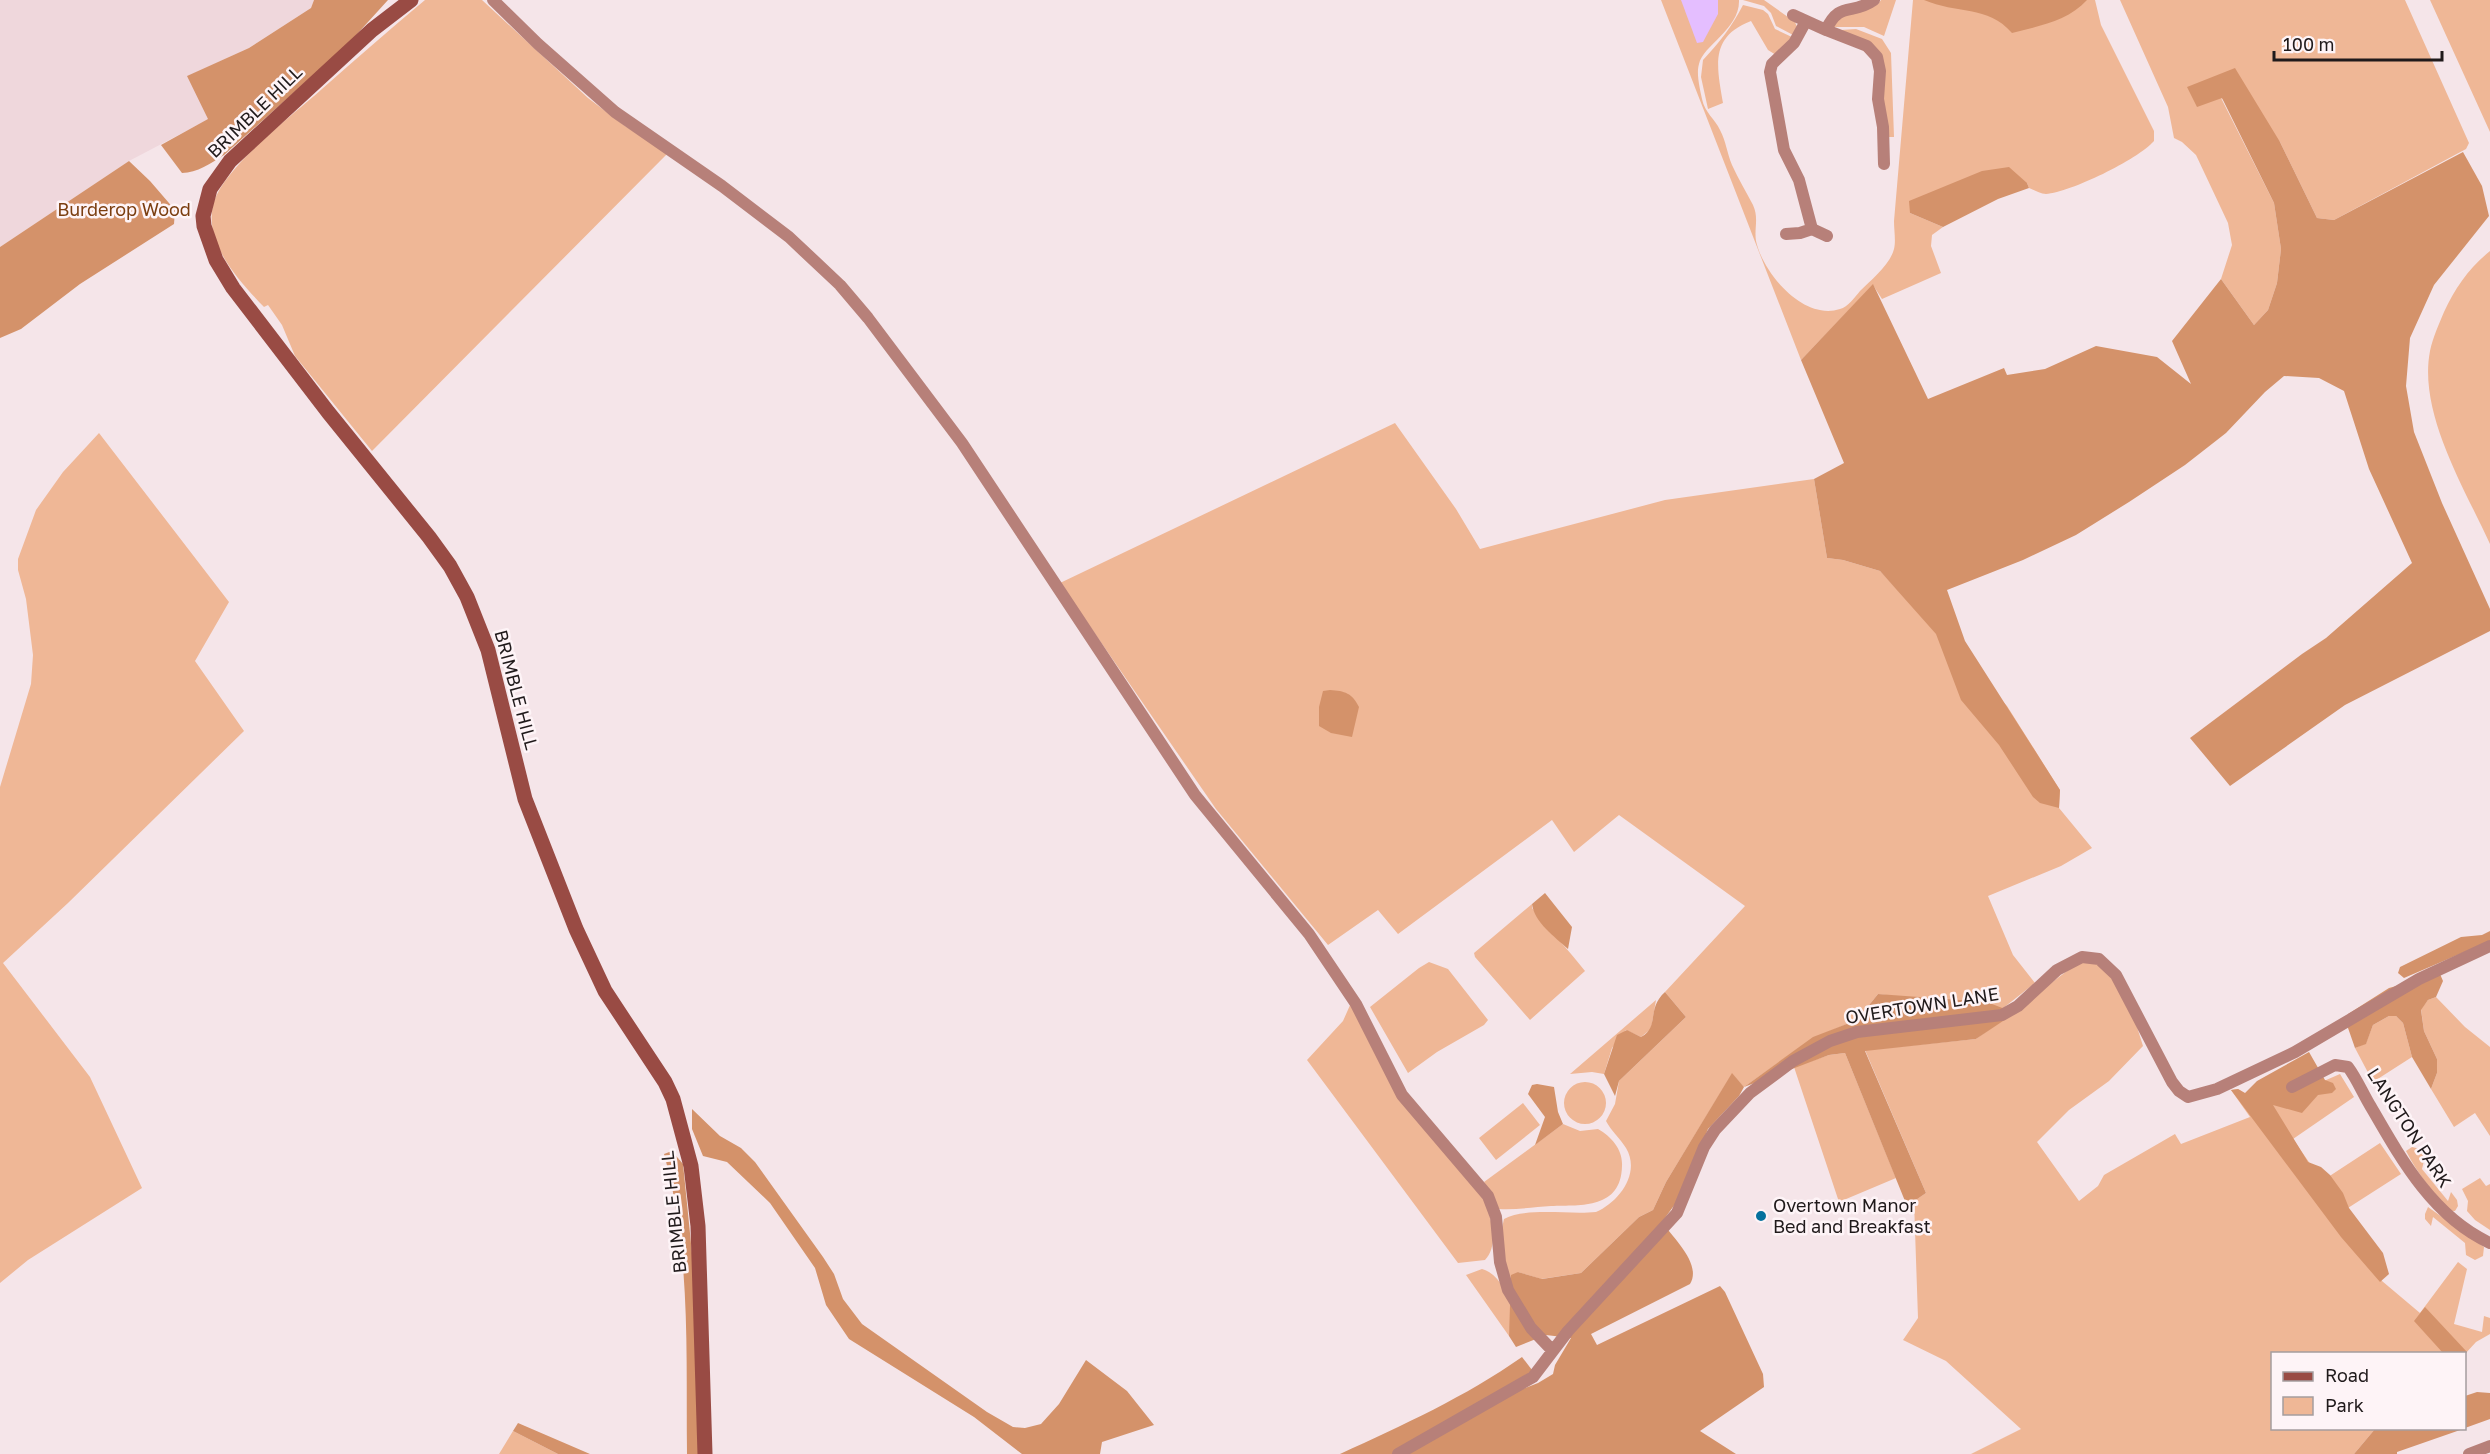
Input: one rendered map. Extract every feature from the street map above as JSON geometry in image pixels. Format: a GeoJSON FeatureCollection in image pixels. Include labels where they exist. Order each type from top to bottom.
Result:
{"type":"FeatureCollection","features":[{"type":"Feature","properties":{"kind":"main road","name":"BRIMBLE HILL"},"geometry":{"type":"LineString","coordinates":[[411,0],[372,30],[230,161],[210,189],[203,216],[204,226],[216,260],[233,288],[328,412],[424,530],[450,566],[467,597],[488,650],[525,799],[576,929],[605,991],[673,1099],[691,1166],[698,1226],[705,1454]]}},
{"type":"Feature","properties":{"kind":"street"},"geometry":{"type":"LineString","coordinates":[[493,0],[538,44],[615,112],[722,186],[789,237],[840,285],[868,318],[962,443],[1195,795],[1310,934],[1356,1004],[1402,1095],[1488,1196],[1496,1217],[1500,1262],[1508,1290],[1535,1334],[1552,1350],[1535,1374],[1526,1382],[1398,1454]]}},
{"type":"Feature","properties":{"kind":"street"},"geometry":{"type":"LineString","coordinates":[[1826,30],[1831,17],[1841,8],[1865,6],[1874,0]]}},
{"type":"Feature","properties":{"kind":"street"},"geometry":{"type":"LineString","coordinates":[[1792,15],[1867,46],[1877,57],[1880,67],[1878,99],[1884,164]]}},
{"type":"Feature","properties":{"kind":"street"},"geometry":{"type":"LineString","coordinates":[[1806,21],[1794,43],[1772,64],[1770,72],[1784,150],[1799,180],[1812,229]]}},
{"type":"Feature","properties":{"kind":"street"},"geometry":{"type":"LineString","coordinates":[[1786,234],[1812,229],[1827,236]]}},
{"type":"Feature","properties":{"kind":"street","name":"OVERTOWN LANE"},"geometry":{"type":"LineString","coordinates":[[1552,1350],[1677,1213],[1704,1147],[1723,1121],[1761,1083],[1793,1061],[1830,1041],[1872,1029],[2002,1015],[2018,1006],[2066,964],[2082,957],[2092,957],[2104,961],[2116,975],[2172,1082],[2183,1095],[2194,1097],[2295,1053],[2419,979],[2490,946]]}},
{"type":"Feature","properties":{"kind":"street","name":"LANGTON PARK"},"geometry":{"type":"LineString","coordinates":[[2292,1087],[2335,1065],[2348,1067],[2395,1146],[2429,1195],[2457,1223],[2490,1243]]}},
{"type":"Feature","properties":{"kind":"street"},"geometry":{"type":"LineString","coordinates":[[2469,1454],[2490,1446]]}},
{"type":"Feature","properties":{"kind":"shaded area"},"geometry":{"type":"Polygon","coordinates":[[[0,0],[314,0],[311,8],[249,48],[188,76],[209,119],[129,161],[0,247],[0,0]]]}},
{"type":"Feature","properties":{"kind":"shaded area"},"geometry":{"type":"Polygon","coordinates":[[[1681,0],[1718,0],[1718,14],[1703,42],[1697,43],[1681,0]]]}},
{"type":"Feature","properties":{"kind":"green space"},"geometry":{"type":"Polygon","coordinates":[[[314,0],[388,0],[348,44],[224,155],[198,169],[182,173],[161,145],[208,119],[187,76],[249,48],[311,8],[314,0]]]}},
{"type":"Feature","properties":{"kind":"green space"},"geometry":{"type":"Polygon","coordinates":[[[425,0],[482,0],[588,98],[625,126],[668,153],[372,451],[295,356],[282,325],[268,305],[264,307],[226,261],[214,234],[213,205],[219,190],[230,175],[260,143],[425,0]]]}},
{"type":"Feature","properties":{"kind":"green space"},"geometry":{"type":"Polygon","coordinates":[[[1661,0],[1739,0],[1734,20],[1707,50],[1699,64],[1698,77],[1702,99],[1705,108],[1722,134],[1732,165],[1753,205],[1756,214],[1756,241],[1760,254],[1776,280],[1787,292],[1812,308],[1826,311],[1846,306],[1875,277],[1894,249],[1894,221],[1913,0],[2095,0],[2101,25],[2154,131],[2154,141],[2146,149],[2119,166],[2071,188],[2046,194],[2029,188],[2027,183],[1910,213],[1943,227],[1932,235],[1931,246],[1941,273],[1882,299],[1873,285],[1801,360],[1661,0]]]}},
{"type":"Feature","properties":{"kind":"green space"},"geometry":{"type":"Polygon","coordinates":[[[1743,0],[1764,0],[1795,22],[1797,27],[1795,36],[1776,26],[1771,13],[1764,6],[1743,0]]]}},
{"type":"Feature","properties":{"kind":"green space"},"geometry":{"type":"Polygon","coordinates":[[[1881,0],[1896,0],[1884,36],[1864,27],[1834,27],[1835,19],[1878,4],[1881,0]]]}},
{"type":"Feature","properties":{"kind":"green space"},"geometry":{"type":"Polygon","coordinates":[[[1924,0],[2087,0],[2062,18],[2012,33],[1993,18],[1924,0]]]}},
{"type":"Feature","properties":{"kind":"green space"},"geometry":{"type":"Polygon","coordinates":[[[2120,0],[2405,0],[2469,143],[2466,149],[2334,220],[2317,218],[2280,142],[2221,98],[2274,203],[2281,249],[2277,283],[2268,310],[2254,325],[2221,279],[2232,245],[2228,223],[2196,155],[2174,138],[2168,107],[2120,0]]]}},
{"type":"Feature","properties":{"kind":"green space"},"geometry":{"type":"Polygon","coordinates":[[[2430,0],[2490,0],[2490,132],[2430,0]]]}},
{"type":"Feature","properties":{"kind":"green space"},"geometry":{"type":"Polygon","coordinates":[[[1743,5],[1763,10],[1768,14],[1775,29],[1794,38],[1776,55],[1768,50],[1751,21],[1737,28],[1722,44],[1719,54],[1718,65],[1723,103],[1708,109],[1701,77],[1703,60],[1725,34],[1743,5]]]}},
{"type":"Feature","properties":{"kind":"green space"},"geometry":{"type":"Polygon","coordinates":[[[1856,29],[1882,39],[1891,53],[1894,137],[1888,137],[1883,101],[1884,69],[1840,30],[1856,29]]]}},
{"type":"Feature","properties":{"kind":"green space"},"geometry":{"type":"Polygon","coordinates":[[[2235,68],[2280,142],[2317,218],[2334,220],[2463,152],[2482,186],[2489,216],[2434,285],[2410,338],[2406,386],[2414,432],[2442,503],[2490,609],[2490,631],[2345,705],[2230,786],[2190,738],[2326,638],[2412,563],[2369,469],[2344,391],[2319,378],[2284,376],[2265,392],[2226,433],[2185,465],[2129,502],[2076,535],[2023,560],[1947,590],[1965,641],[2060,790],[2059,808],[2040,803],[2033,797],[1999,745],[1961,700],[1936,634],[1880,571],[1843,560],[1827,558],[1814,479],[1844,463],[1801,360],[1873,284],[1928,399],[2004,368],[2007,375],[2045,369],[2096,346],[2157,357],[2191,384],[2172,341],[2221,279],[2254,325],[2268,310],[2277,283],[2281,249],[2274,203],[2222,98],[2197,107],[2187,87],[2235,68]]]}},
{"type":"Feature","properties":{"kind":"green space","name":"Burderop Wood"},"geometry":{"type":"Polygon","coordinates":[[[129,161],[175,210],[174,224],[80,284],[21,329],[0,338],[0,247],[129,161]]]}},
{"type":"Feature","properties":{"kind":"green space"},"geometry":{"type":"Polygon","coordinates":[[[2009,167],[2027,183],[2029,188],[1998,199],[1943,227],[1910,213],[1909,201],[1982,171],[2009,167]]]}},
{"type":"Feature","properties":{"kind":"green space"},"geometry":{"type":"Polygon","coordinates":[[[2490,251],[2490,544],[2446,450],[2431,400],[2428,375],[2431,346],[2448,303],[2469,271],[2490,251]]]}},
{"type":"Feature","properties":{"kind":"green space"},"geometry":{"type":"Polygon","coordinates":[[[1395,423],[1456,509],[1480,549],[1665,500],[1814,479],[1827,558],[1843,560],[1880,571],[2007,706],[2060,790],[2059,808],[2092,848],[2061,866],[1988,896],[2013,955],[2035,983],[2002,1009],[1878,994],[1857,1020],[1813,1038],[1744,1087],[1732,1074],[1666,1182],[1653,1210],[1639,1217],[1581,1273],[1541,1279],[1518,1272],[1511,1286],[1502,1245],[1504,1219],[1513,1215],[1536,1212],[1596,1212],[1620,1194],[1625,1186],[1631,1167],[1630,1158],[1626,1148],[1606,1121],[1615,1104],[1619,1081],[1686,1017],[1665,992],[1745,906],[1619,815],[1574,852],[1552,820],[1398,934],[1378,910],[1328,945],[1216,809],[1060,583],[1395,423]]]}},
{"type":"Feature","properties":{"kind":"green space"},"geometry":{"type":"Polygon","coordinates":[[[99,433],[229,602],[195,661],[244,731],[68,903],[3,963],[90,1077],[142,1188],[28,1260],[0,1283],[0,787],[31,684],[33,655],[18,559],[36,510],[63,472],[99,433]]]}},
{"type":"Feature","properties":{"kind":"green space"},"geometry":{"type":"Polygon","coordinates":[[[1330,690],[1348,694],[1359,707],[1352,737],[1331,733],[1319,726],[1319,707],[1323,691],[1330,690]]]}},
{"type":"Feature","properties":{"kind":"green space"},"geometry":{"type":"Polygon","coordinates":[[[1545,893],[1572,927],[1568,949],[1546,929],[1534,911],[1532,904],[1545,893]]]}},
{"type":"Feature","properties":{"kind":"green space"},"geometry":{"type":"Polygon","coordinates":[[[1532,904],[1532,908],[1585,971],[1530,1020],[1474,953],[1532,904]]]}},
{"type":"Feature","properties":{"kind":"green space"},"geometry":{"type":"Polygon","coordinates":[[[2490,931],[2490,941],[2404,978],[2398,973],[2400,967],[2461,937],[2482,935],[2490,931]]]}},
{"type":"Feature","properties":{"kind":"green space"},"geometry":{"type":"Polygon","coordinates":[[[2093,961],[2106,968],[2132,1011],[2143,1046],[2109,1081],[2069,1110],[2037,1142],[2079,1201],[2098,1186],[2104,1175],[2175,1134],[2181,1144],[2250,1117],[2231,1090],[2238,1089],[2252,1098],[2310,1087],[2340,1074],[2354,1097],[2293,1139],[2322,1181],[2380,1143],[2401,1174],[2337,1215],[2382,1281],[2420,1313],[2458,1262],[2467,1269],[2454,1324],[2482,1332],[2484,1316],[2490,1318],[2490,1334],[2476,1342],[2466,1353],[2271,1352],[2271,1430],[2374,1430],[2354,1454],[1971,1454],[2021,1429],[1946,1361],[1903,1340],[1918,1318],[1914,1201],[1926,1193],[1865,1050],[1976,1039],[2079,962],[2093,961]]]}},
{"type":"Feature","properties":{"kind":"green space"},"geometry":{"type":"Polygon","coordinates":[[[1429,962],[1448,969],[1488,1020],[1484,1025],[1437,1052],[1408,1073],[1370,1007],[1429,962]]]}},
{"type":"Feature","properties":{"kind":"green space"},"geometry":{"type":"Polygon","coordinates":[[[2440,974],[2443,981],[2436,997],[2428,1000],[2421,1010],[2424,1031],[2437,1059],[2437,1073],[2431,1089],[2412,1057],[2403,1023],[2396,1016],[2389,1016],[2373,1025],[2366,1044],[2355,1048],[2348,1028],[2348,1014],[2389,988],[2440,974]]]}},
{"type":"Feature","properties":{"kind":"green space"},"geometry":{"type":"Polygon","coordinates":[[[1665,992],[1686,1017],[1619,1081],[1615,1096],[1604,1074],[1617,1035],[1627,1030],[1641,1037],[1647,1033],[1659,998],[1665,992]]]}},
{"type":"Feature","properties":{"kind":"green space"},"geometry":{"type":"Polygon","coordinates":[[[1878,994],[1987,1002],[2015,1013],[1976,1039],[1865,1051],[1926,1193],[1907,1206],[1845,1053],[1829,1055],[1744,1087],[1813,1037],[1857,1020],[1878,994]]]}},
{"type":"Feature","properties":{"kind":"green space"},"geometry":{"type":"Polygon","coordinates":[[[2436,997],[2465,1027],[2490,1047],[2490,1136],[2475,1113],[2454,1127],[2431,1089],[2437,1073],[2437,1059],[2424,1031],[2421,1009],[2428,1000],[2436,997]]]}},
{"type":"Feature","properties":{"kind":"green space"},"geometry":{"type":"Polygon","coordinates":[[[1656,1000],[1651,1029],[1641,1037],[1626,1030],[1612,1048],[1604,1074],[1592,1072],[1570,1074],[1656,1000]]]}},
{"type":"Feature","properties":{"kind":"green space"},"geometry":{"type":"Polygon","coordinates":[[[1351,1003],[1378,1054],[1487,1204],[1493,1240],[1485,1260],[1458,1263],[1307,1060],[1343,1021],[1351,1003]]]}},
{"type":"Feature","properties":{"kind":"green space"},"geometry":{"type":"Polygon","coordinates":[[[2389,1016],[2396,1016],[2403,1023],[2412,1057],[2373,1082],[2355,1048],[2366,1043],[2373,1025],[2389,1016]]]}},
{"type":"Feature","properties":{"kind":"green space"},"geometry":{"type":"Polygon","coordinates":[[[2309,1052],[2325,1080],[2333,1083],[2336,1089],[2332,1093],[2318,1095],[2302,1113],[2273,1105],[2308,1162],[2321,1167],[2330,1175],[2343,1193],[2349,1208],[2383,1253],[2389,1274],[2380,1282],[2341,1237],[2231,1090],[2238,1089],[2245,1093],[2257,1081],[2309,1052]]]}},
{"type":"Feature","properties":{"kind":"green space"},"geometry":{"type":"Polygon","coordinates":[[[1845,1053],[1896,1178],[1839,1202],[1794,1067],[1829,1055],[1845,1053]]]}},
{"type":"Feature","properties":{"kind":"green space"},"geometry":{"type":"Polygon","coordinates":[[[1732,1073],[1744,1087],[1739,1096],[1708,1129],[1678,1200],[1662,1222],[1690,1260],[1693,1276],[1690,1284],[1591,1334],[1597,1345],[1720,1286],[1725,1292],[1763,1374],[1764,1387],[1700,1431],[1736,1454],[1340,1454],[1456,1398],[1522,1357],[1532,1370],[1515,1392],[1553,1374],[1555,1365],[1571,1338],[1546,1335],[1516,1347],[1509,1336],[1511,1275],[1518,1272],[1542,1279],[1581,1273],[1639,1217],[1653,1210],[1666,1182],[1732,1073]]]}},
{"type":"Feature","properties":{"kind":"green space"},"geometry":{"type":"Polygon","coordinates":[[[1585,1082],[1593,1083],[1600,1088],[1605,1095],[1605,1111],[1600,1118],[1593,1123],[1585,1124],[1577,1123],[1570,1118],[1565,1111],[1564,1103],[1565,1095],[1570,1088],[1577,1083],[1585,1082]]]}},
{"type":"Feature","properties":{"kind":"green space"},"geometry":{"type":"Polygon","coordinates":[[[1532,1085],[1554,1087],[1558,1112],[1563,1124],[1535,1145],[1545,1117],[1528,1094],[1532,1085]]]}},
{"type":"Feature","properties":{"kind":"green space"},"geometry":{"type":"Polygon","coordinates":[[[1523,1103],[1540,1125],[1496,1160],[1479,1138],[1523,1103]]]}},
{"type":"Feature","properties":{"kind":"green space"},"geometry":{"type":"Polygon","coordinates":[[[692,1109],[720,1136],[741,1148],[755,1162],[823,1257],[834,1274],[843,1299],[862,1324],[987,1412],[1013,1427],[1025,1428],[1041,1424],[1059,1404],[1086,1360],[1127,1391],[1154,1425],[1102,1442],[1100,1454],[1022,1454],[974,1417],[849,1339],[826,1305],[815,1268],[770,1203],[727,1162],[703,1156],[692,1129],[692,1109]]]}},
{"type":"Feature","properties":{"kind":"green space"},"geometry":{"type":"Polygon","coordinates":[[[1563,1124],[1580,1131],[1598,1129],[1616,1144],[1621,1155],[1622,1166],[1620,1180],[1615,1190],[1598,1202],[1587,1204],[1499,1209],[1484,1182],[1563,1124]]]}},
{"type":"Feature","properties":{"kind":"green space"},"geometry":{"type":"Polygon","coordinates":[[[2412,1147],[2420,1149],[2425,1157],[2422,1169],[2448,1201],[2451,1192],[2457,1200],[2458,1206],[2455,1211],[2449,1211],[2420,1175],[2406,1151],[2412,1147]]]}},
{"type":"Feature","properties":{"kind":"green space"},"geometry":{"type":"Polygon","coordinates":[[[672,1151],[683,1164],[693,1263],[700,1454],[687,1454],[683,1265],[673,1191],[664,1154],[672,1151]]]}},
{"type":"Feature","properties":{"kind":"green space"},"geometry":{"type":"Polygon","coordinates":[[[2480,1178],[2486,1186],[2490,1184],[2490,1230],[2475,1220],[2467,1211],[2468,1201],[2462,1189],[2480,1178]]]}},
{"type":"Feature","properties":{"kind":"green space"},"geometry":{"type":"Polygon","coordinates":[[[2428,1207],[2484,1247],[2483,1256],[2475,1260],[2466,1255],[2465,1243],[2433,1217],[2431,1226],[2425,1219],[2428,1207]]]}},
{"type":"Feature","properties":{"kind":"green space"},"geometry":{"type":"Polygon","coordinates":[[[1482,1269],[1496,1277],[1508,1296],[1511,1309],[1509,1336],[1466,1275],[1482,1269]]]}},
{"type":"Feature","properties":{"kind":"green space"},"geometry":{"type":"Polygon","coordinates":[[[2425,1307],[2467,1352],[2442,1352],[2414,1321],[2425,1307]]]}},
{"type":"Feature","properties":{"kind":"green space"},"geometry":{"type":"Polygon","coordinates":[[[2477,1392],[2490,1393],[2490,1419],[2466,1428],[2466,1396],[2477,1392]]]}},
{"type":"Feature","properties":{"kind":"green space"},"geometry":{"type":"Polygon","coordinates":[[[518,1423],[590,1454],[558,1454],[513,1431],[518,1423]]]}},
{"type":"Feature","properties":{"kind":"green space"},"geometry":{"type":"Polygon","coordinates":[[[2374,1430],[2460,1430],[2397,1452],[2397,1454],[2354,1454],[2374,1430]]]}},
{"type":"Feature","properties":{"kind":"green space"},"geometry":{"type":"Polygon","coordinates":[[[513,1431],[558,1454],[499,1454],[513,1431]]]}},
{"type":"Feature","properties":{"kind":"place","name":"Overtown Manor Bed and Breakfast"},"geometry":{"type":"Point","coordinates":[1761,1216]}}]}
